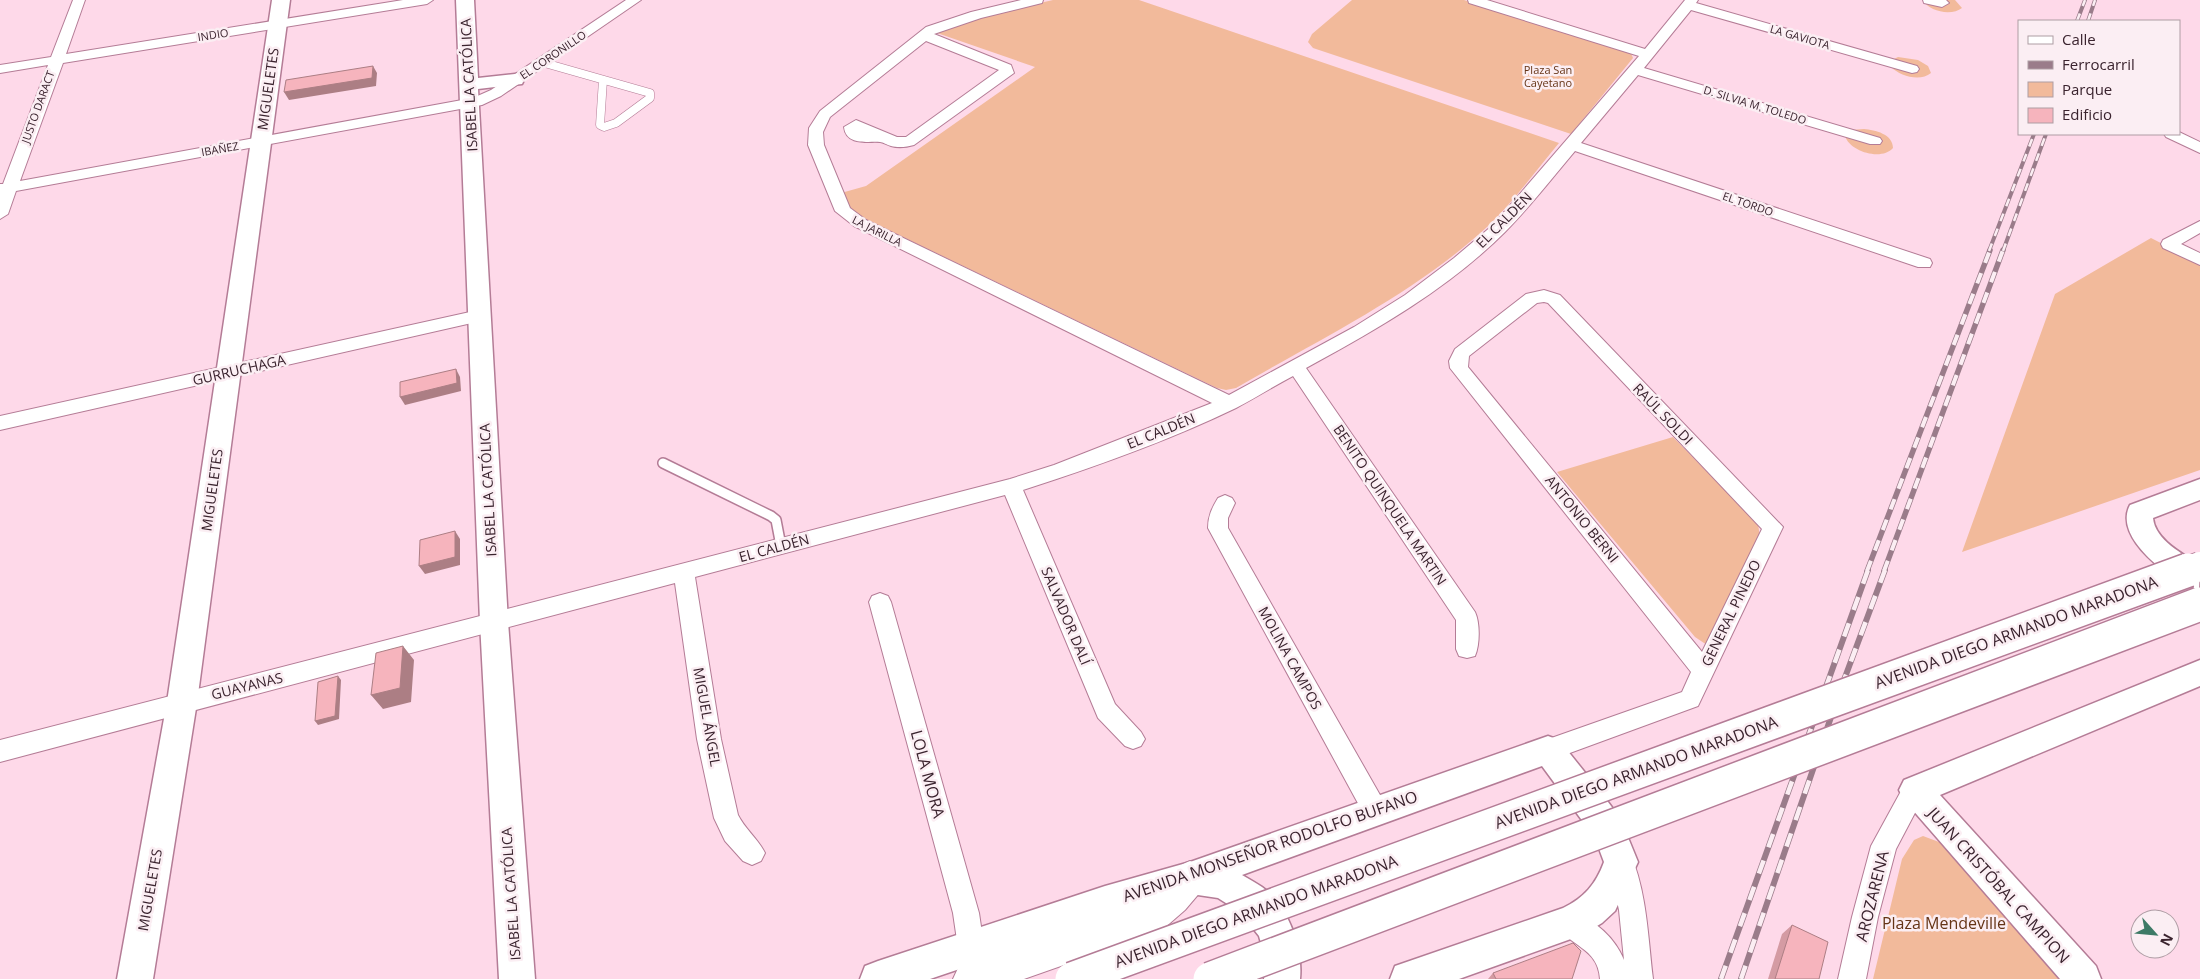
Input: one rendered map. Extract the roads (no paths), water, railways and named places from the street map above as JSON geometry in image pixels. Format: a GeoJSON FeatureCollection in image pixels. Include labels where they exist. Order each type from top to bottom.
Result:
{"type":"FeatureCollection","features":[{"type":"Feature","properties":{"kind":"main road","name":"AVENIDA DIEGO ARMANDO MARADONA"},"geometry":{"type":"LineString","coordinates":[[1072,979],[2200,565]]}},
{"type":"Feature","properties":{"kind":"main road"},"geometry":{"type":"LineString","coordinates":[[1210,979],[2200,604]]}},
{"type":"Feature","properties":{"kind":"main road"},"geometry":{"type":"LineString","coordinates":[[972,963],[1149,917],[1172,898],[1190,878]]}},
{"type":"Feature","properties":{"kind":"street","name":"JUSTO DARACT"},"geometry":{"type":"LineString","coordinates":[[0,214],[5,188],[79,0]]}},
{"type":"Feature","properties":{"kind":"street","name":"INDIO"},"geometry":{"type":"LineString","coordinates":[[0,69],[55,60],[279,12],[427,0]]}},
{"type":"Feature","properties":{"kind":"street","name":"ISABEL LA CATÓLICA"},"geometry":{"type":"LineString","coordinates":[[465,0],[494,622],[517,979]]}},
{"type":"Feature","properties":{"kind":"street","name":"EL CORONILLO"},"geometry":{"type":"LineString","coordinates":[[469,104],[487,98],[634,0]]}},
{"type":"Feature","properties":{"kind":"street","name":"LA JARILLA"},"geometry":{"type":"LineString","coordinates":[[1038,0],[950,22],[923,35],[825,114],[817,125],[815,134],[816,144],[843,212],[860,223],[1229,403]]}},
{"type":"Feature","properties":{"kind":"street"},"geometry":{"type":"LineString","coordinates":[[1474,0],[1647,54]]}},
{"type":"Feature","properties":{"kind":"street","name":"EL CALDÉN"},"geometry":{"type":"LineString","coordinates":[[494,622],[1011,486],[1061,470],[1229,403],[1360,331],[1412,299],[1460,262],[1499,228],[1572,145],[1690,2]]}},
{"type":"Feature","properties":{"kind":"street","name":"LA GAVIOTA"},"geometry":{"type":"LineString","coordinates":[[1690,2],[1912,69]]}},
{"type":"Feature","properties":{"kind":"street","name":"MIGUELETES"},"geometry":{"type":"LineString","coordinates":[[135,979],[182,702],[279,12]]}},
{"type":"Feature","properties":{"kind":"street"},"geometry":{"type":"LineString","coordinates":[[881,136],[894,142],[909,142],[1007,73],[1006,68],[923,35]]}},
{"type":"Feature","properties":{"kind":"street","name":"D. SILVIA M. TOLEDO"},"geometry":{"type":"LineString","coordinates":[[1635,70],[1874,141]]}},
{"type":"Feature","properties":{"kind":"street"},"geometry":{"type":"LineString","coordinates":[[468,81],[481,84],[515,80]]}},
{"type":"Feature","properties":{"kind":"street","name":"IBAÑEZ"},"geometry":{"type":"LineString","coordinates":[[5,188],[469,104]]}},
{"type":"Feature","properties":{"kind":"street"},"geometry":{"type":"LineString","coordinates":[[2173,135],[2200,148]]}},
{"type":"Feature","properties":{"kind":"street","name":"EL TORDO"},"geometry":{"type":"LineString","coordinates":[[1572,145],[1924,263]]}},
{"type":"Feature","properties":{"kind":"street"},"geometry":{"type":"LineString","coordinates":[[2200,226],[2169,244],[2200,260]]}},
{"type":"Feature","properties":{"kind":"street","name":"RAÚL SOLDI"},"geometry":{"type":"LineString","coordinates":[[1459,368],[1461,353],[1532,298],[1544,296],[1554,299],[1773,528]]}},
{"type":"Feature","properties":{"kind":"street","name":"GURRUCHAGA"},"geometry":{"type":"LineString","coordinates":[[0,423],[479,316]]}},
{"type":"Feature","properties":{"kind":"street","name":"BENITO QUINQUELA MARTIN"},"geometry":{"type":"LineString","coordinates":[[1296,367],[1467,618],[1466,649]]}},
{"type":"Feature","properties":{"kind":"street","name":"ANTONIO BERNI"},"geometry":{"type":"LineString","coordinates":[[1459,368],[1703,670]]}},
{"type":"Feature","properties":{"kind":"street","name":"SALVADOR DALÍ"},"geometry":{"type":"LineString","coordinates":[[1011,486],[1106,711],[1133,739]]}},
{"type":"Feature","properties":{"kind":"street"},"geometry":{"type":"LineString","coordinates":[[2200,489],[2139,512],[2141,531],[2150,542],[2200,581]]}},
{"type":"Feature","properties":{"kind":"street","name":"MOLINA CAMPOS"},"geometry":{"type":"LineString","coordinates":[[1225,503],[1218,518],[1218,528],[1375,810]]}},
{"type":"Feature","properties":{"kind":"street","name":"GENERAL PINEDO"},"geometry":{"type":"LineString","coordinates":[[1690,699],[1773,528]]}},
{"type":"Feature","properties":{"kind":"street","name":"MIGUEL ÁNGEL"},"geometry":{"type":"LineString","coordinates":[[684,572],[709,739],[726,818],[734,833],[752,853]]}},
{"type":"Feature","properties":{"kind":"street","name":"LOLA MORA"},"geometry":{"type":"LineString","coordinates":[[880,602],[966,914],[972,963]]}},
{"type":"Feature","properties":{"kind":"street","name":"GUAYANAS"},"geometry":{"type":"LineString","coordinates":[[0,751],[494,622]]}},
{"type":"Feature","properties":{"kind":"street"},"geometry":{"type":"LineString","coordinates":[[1915,790],[2200,673]]}},
{"type":"Feature","properties":{"kind":"street","name":"AVENIDA MONSEÑOR RODOLFO BUFANO"},"geometry":{"type":"LineString","coordinates":[[1190,878],[1375,810],[1690,699]]}},
{"type":"Feature","properties":{"kind":"street"},"geometry":{"type":"LineString","coordinates":[[1548,750],[1588,800],[1608,829],[1621,862],[1632,910],[1639,979]]}},
{"type":"Feature","properties":{"kind":"street","name":"AROZARENA"},"geometry":{"type":"LineString","coordinates":[[1852,979],[1865,917],[1884,846],[1915,790]]}},
{"type":"Feature","properties":{"kind":"street","name":"JUAN CRISTÓBAL CAMPION"},"geometry":{"type":"LineString","coordinates":[[1915,790],[2083,979]]}},
{"type":"Feature","properties":{"kind":"street"},"geometry":{"type":"LineString","coordinates":[[1408,979],[1570,923],[1591,913],[1611,890],[1621,862]]}},
{"type":"Feature","properties":{"kind":"street"},"geometry":{"type":"LineString","coordinates":[[1190,878],[1222,883],[1252,900],[1274,927],[1284,961],[1282,979]]}},
{"type":"Feature","properties":{"kind":"street"},"geometry":{"type":"LineString","coordinates":[[1570,923],[1603,947],[1611,960],[1614,979]]}},
{"type":"Feature","properties":{"kind":"street"},"geometry":{"type":"LineString","coordinates":[[878,979],[972,963]]}},
{"type":"Feature","properties":{"kind":"lane"},"geometry":{"type":"LineString","coordinates":[[542,62],[650,93],[650,98],[616,124],[604,127],[600,124],[603,80]]}},
{"type":"Feature","properties":{"kind":"lane"},"geometry":{"type":"LineString","coordinates":[[663,463],[771,516],[776,520],[781,546]]}},
{"type":"Feature","properties":{"kind":"railway"},"geometry":{"type":"LineString","coordinates":[[2077,20],[2085,0]]}},
{"type":"Feature","properties":{"kind":"railway"},"geometry":{"type":"LineString","coordinates":[[2088,20],[2095,0]]}},
{"type":"Feature","properties":{"kind":"railway"},"geometry":{"type":"LineString","coordinates":[[1989,251],[2034,135]]}},
{"type":"Feature","properties":{"kind":"railway"},"geometry":{"type":"LineString","coordinates":[[2003,251],[2046,135]]}},
{"type":"Feature","properties":{"kind":"railway"},"geometry":{"type":"LineString","coordinates":[[1867,571],[1990,250]]}},
{"type":"Feature","properties":{"kind":"railway"},"geometry":{"type":"LineString","coordinates":[[1884,571],[2003,250]]}},
{"type":"Feature","properties":{"kind":"railway"},"geometry":{"type":"LineString","coordinates":[[1721,979],[1868,570]]}},
{"type":"Feature","properties":{"kind":"railway"},"geometry":{"type":"LineString","coordinates":[[1741,979],[1841,688],[1885,570]]}},
{"type":"Feature","properties":{"kind":"park label","name":"Plaza San Cayetano"},"geometry":{"type":"Point","coordinates":[1548,76]}},
{"type":"Feature","properties":{"kind":"park label","name":"Plaza Mendeville"},"geometry":{"type":"Point","coordinates":[1944,923]}}]}
